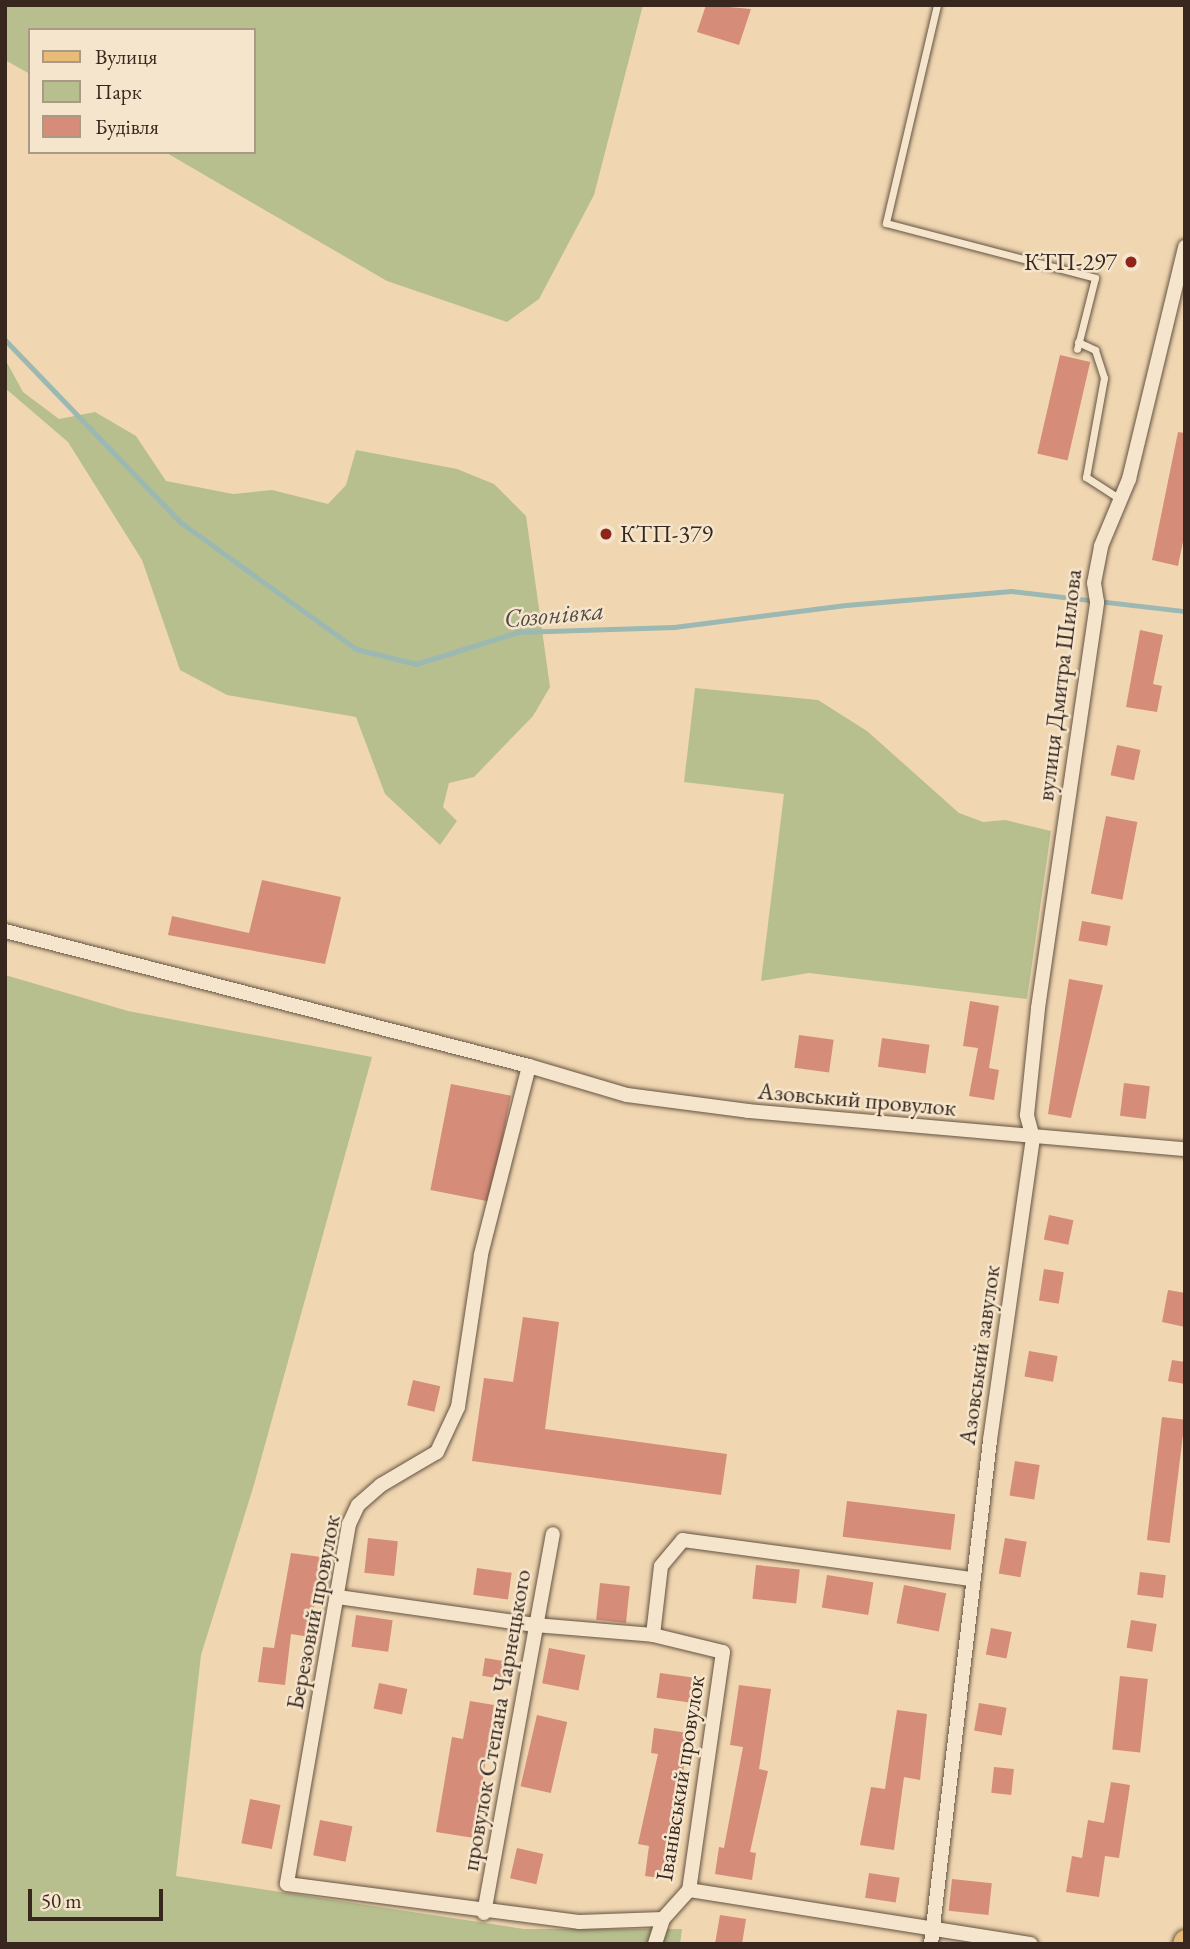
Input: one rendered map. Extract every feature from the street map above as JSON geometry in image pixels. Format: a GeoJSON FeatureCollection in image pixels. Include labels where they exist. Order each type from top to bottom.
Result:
{"type":"FeatureCollection","features":[{"type":"Feature","properties":{"kind":"street","name":"вулиця Дмитра Шилова"},"geometry":{"type":"LineString","coordinates":[[1033,1138],[1027,1115],[1038,1008],[1097,603],[1094,583],[1101,546],[1121,499],[1185,247]]}},
{"type":"Feature","properties":{"kind":"street","name":"Азовський провулок"},"geometry":{"type":"LineString","coordinates":[[5,931],[529,1066],[627,1095],[1033,1138],[1185,1149]]}},
{"type":"Feature","properties":{"kind":"street","name":"Березовий провулок"},"geometry":{"type":"LineString","coordinates":[[484,1913],[287,1884],[349,1524],[358,1505],[381,1485],[437,1452],[458,1407],[481,1255],[529,1066]]}},
{"type":"Feature","properties":{"kind":"street","name":"Азовський завулок"},"geometry":{"type":"LineString","coordinates":[[932,1938],[973,1579],[1033,1138]]}},
{"type":"Feature","properties":{"kind":"street","name":"провулок Степана Чарнецького"},"geometry":{"type":"LineString","coordinates":[[484,1913],[534,1625],[553,1534]]}},
{"type":"Feature","properties":{"kind":"street"},"geometry":{"type":"LineString","coordinates":[[338,1597],[534,1625],[653,1635],[661,1566],[683,1540],[973,1579]]}},
{"type":"Feature","properties":{"kind":"street","name":"Іванівський провулок"},"geometry":{"type":"LineString","coordinates":[[653,1635],[723,1653],[689,1890],[663,1919],[654,1944]]}},
{"type":"Feature","properties":{"kind":"street"},"geometry":{"type":"LineString","coordinates":[[689,1890],[932,1938],[1031,1944]]}},
{"type":"Feature","properties":{"kind":"street"},"geometry":{"type":"LineString","coordinates":[[484,1913],[579,1923],[663,1919]]}},
{"type":"Feature","properties":{"kind":"lane"},"geometry":{"type":"LineString","coordinates":[[937,5],[886,223],[1095,278],[1077,346],[1095,349],[1104,378],[1086,477],[1121,499]]}},
{"type":"Feature","properties":{"kind":"green space"},"geometry":{"type":"Polygon","coordinates":[[[5,5],[643,5],[594,195],[539,299],[507,322],[387,281],[168,154],[256,154],[256,28],[28,28],[28,73],[5,60],[5,5]]]}},
{"type":"Feature","properties":{"kind":"green space"},"geometry":{"type":"Polygon","coordinates":[[[5,359],[23,392],[59,419],[95,412],[136,436],[166,481],[233,494],[272,490],[328,504],[346,485],[356,450],[457,469],[494,484],[526,516],[550,687],[533,716],[474,777],[449,783],[443,807],[457,821],[440,845],[385,794],[356,717],[227,695],[180,670],[142,560],[68,442],[5,388],[5,359]]]}},
{"type":"Feature","properties":{"kind":"green space"},"geometry":{"type":"Polygon","coordinates":[[[695,688],[818,700],[867,731],[959,813],[983,822],[1005,820],[1051,831],[1027,999],[809,973],[761,981],[784,794],[684,782],[695,688]]]}},
{"type":"Feature","properties":{"kind":"green space"},"geometry":{"type":"Polygon","coordinates":[[[5,975],[128,1011],[372,1057],[253,1488],[201,1655],[176,1876],[524,1929],[682,1929],[680,1944],[5,1944],[5,975]]]}},
{"type":"Feature","properties":{"kind":"building"},"geometry":{"type":"Polygon","coordinates":[[[706,5],[751,9],[739,45],[697,32],[706,5]]]}},
{"type":"Feature","properties":{"kind":"building"},"geometry":{"type":"Polygon","coordinates":[[[1060,355],[1090,362],[1067,460],[1037,453],[1060,355]]]}},
{"type":"Feature","properties":{"kind":"building"},"geometry":{"type":"Polygon","coordinates":[[[1178,432],[1185,433],[1185,532],[1178,566],[1152,560],[1178,432]]]}},
{"type":"Feature","properties":{"kind":"building"},"geometry":{"type":"Polygon","coordinates":[[[1140,630],[1163,635],[1153,684],[1162,686],[1157,712],[1126,707],[1140,630]]]}},
{"type":"Feature","properties":{"kind":"building"},"geometry":{"type":"Polygon","coordinates":[[[1117,745],[1140,750],[1134,780],[1111,775],[1117,745]]]}},
{"type":"Feature","properties":{"kind":"building"},"geometry":{"type":"Polygon","coordinates":[[[1106,816],[1137,822],[1122,900],[1091,894],[1106,816]]]}},
{"type":"Feature","properties":{"kind":"building"},"geometry":{"type":"Polygon","coordinates":[[[262,880],[341,897],[325,964],[168,935],[172,916],[249,933],[262,880]]]}},
{"type":"Feature","properties":{"kind":"building"},"geometry":{"type":"Polygon","coordinates":[[[1082,921],[1111,926],[1107,946],[1079,941],[1082,921]]]}},
{"type":"Feature","properties":{"kind":"building"},"geometry":{"type":"Polygon","coordinates":[[[1069,979],[1103,985],[1071,1118],[1048,1114],[1069,979]]]}},
{"type":"Feature","properties":{"kind":"building"},"geometry":{"type":"Polygon","coordinates":[[[970,1001],[999,1006],[989,1068],[999,1070],[994,1100],[969,1096],[978,1048],[963,1046],[970,1001]]]}},
{"type":"Feature","properties":{"kind":"building"},"geometry":{"type":"Polygon","coordinates":[[[799,1035],[834,1040],[829,1073],[794,1068],[799,1035]]]}},
{"type":"Feature","properties":{"kind":"building"},"geometry":{"type":"Polygon","coordinates":[[[882,1038],[930,1045],[925,1073],[878,1067],[882,1038]]]}},
{"type":"Feature","properties":{"kind":"building"},"geometry":{"type":"Polygon","coordinates":[[[1124,1083],[1150,1086],[1146,1119],[1120,1116],[1124,1083]]]}},
{"type":"Feature","properties":{"kind":"building"},"geometry":{"type":"Polygon","coordinates":[[[451,1084],[511,1096],[490,1202],[430,1190],[451,1084]]]}},
{"type":"Feature","properties":{"kind":"building"},"geometry":{"type":"Polygon","coordinates":[[[1049,1215],[1073,1220],[1068,1245],[1044,1239],[1049,1215]]]}},
{"type":"Feature","properties":{"kind":"building"},"geometry":{"type":"Polygon","coordinates":[[[1044,1269],[1064,1272],[1059,1304],[1039,1301],[1044,1269]]]}},
{"type":"Feature","properties":{"kind":"building"},"geometry":{"type":"Polygon","coordinates":[[[1168,1290],[1185,1293],[1185,1327],[1162,1322],[1168,1290]]]}},
{"type":"Feature","properties":{"kind":"building"},"geometry":{"type":"Polygon","coordinates":[[[523,1317],[559,1322],[545,1429],[727,1454],[721,1495],[472,1461],[484,1378],[513,1382],[523,1317]]]}},
{"type":"Feature","properties":{"kind":"building"},"geometry":{"type":"Polygon","coordinates":[[[1029,1351],[1058,1356],[1053,1382],[1024,1377],[1029,1351]]]}},
{"type":"Feature","properties":{"kind":"building"},"geometry":{"type":"Polygon","coordinates":[[[1172,1360],[1185,1362],[1185,1384],[1168,1381],[1172,1360]]]}},
{"type":"Feature","properties":{"kind":"building"},"geometry":{"type":"Polygon","coordinates":[[[413,1380],[440,1386],[434,1412],[407,1405],[413,1380]]]}},
{"type":"Feature","properties":{"kind":"building"},"geometry":{"type":"Polygon","coordinates":[[[1162,1417],[1185,1420],[1170,1543],[1147,1540],[1162,1417]]]}},
{"type":"Feature","properties":{"kind":"building"},"geometry":{"type":"Polygon","coordinates":[[[1015,1461],[1040,1465],[1034,1499],[1010,1496],[1015,1461]]]}},
{"type":"Feature","properties":{"kind":"building"},"geometry":{"type":"Polygon","coordinates":[[[847,1501],[955,1514],[951,1550],[843,1537],[847,1501]]]}},
{"type":"Feature","properties":{"kind":"building"},"geometry":{"type":"Polygon","coordinates":[[[368,1538],[398,1541],[394,1576],[364,1573],[368,1538]]]}},
{"type":"Feature","properties":{"kind":"building"},"geometry":{"type":"Polygon","coordinates":[[[1005,1538],[1027,1542],[1020,1577],[999,1573],[1005,1538]]]}},
{"type":"Feature","properties":{"kind":"building"},"geometry":{"type":"Polygon","coordinates":[[[291,1553],[321,1557],[310,1637],[291,1634],[285,1685],[258,1682],[263,1647],[274,1648],[291,1553]]]}},
{"type":"Feature","properties":{"kind":"building"},"geometry":{"type":"Polygon","coordinates":[[[756,1565],[800,1570],[796,1603],[752,1599],[756,1565]]]}},
{"type":"Feature","properties":{"kind":"building"},"geometry":{"type":"Polygon","coordinates":[[[477,1568],[512,1573],[508,1600],[473,1595],[477,1568]]]}},
{"type":"Feature","properties":{"kind":"building"},"geometry":{"type":"Polygon","coordinates":[[[1140,1572],[1166,1575],[1163,1598],[1137,1595],[1140,1572]]]}},
{"type":"Feature","properties":{"kind":"building"},"geometry":{"type":"Polygon","coordinates":[[[827,1575],[873,1582],[868,1615],[822,1608],[827,1575]]]}},
{"type":"Feature","properties":{"kind":"building"},"geometry":{"type":"Polygon","coordinates":[[[600,1583],[630,1586],[626,1623],[596,1620],[600,1583]]]}},
{"type":"Feature","properties":{"kind":"building"},"geometry":{"type":"Polygon","coordinates":[[[904,1585],[946,1593],[939,1631],[897,1623],[904,1585]]]}},
{"type":"Feature","properties":{"kind":"building"},"geometry":{"type":"Polygon","coordinates":[[[356,1615],[393,1620],[388,1652],[352,1647],[356,1615]]]}},
{"type":"Feature","properties":{"kind":"building"},"geometry":{"type":"Polygon","coordinates":[[[1131,1620],[1157,1624],[1152,1652],[1127,1648],[1131,1620]]]}},
{"type":"Feature","properties":{"kind":"building"},"geometry":{"type":"Polygon","coordinates":[[[991,1628],[1012,1632],[1006,1659],[986,1655],[991,1628]]]}},
{"type":"Feature","properties":{"kind":"building"},"geometry":{"type":"Polygon","coordinates":[[[549,1648],[585,1655],[578,1690],[542,1683],[549,1648]]]}},
{"type":"Feature","properties":{"kind":"building"},"geometry":{"type":"Polygon","coordinates":[[[485,1658],[510,1662],[507,1680],[482,1676],[485,1658]]]}},
{"type":"Feature","properties":{"kind":"building"},"geometry":{"type":"Polygon","coordinates":[[[660,1673],[695,1678],[691,1703],[657,1698],[660,1673]]]}},
{"type":"Feature","properties":{"kind":"building"},"geometry":{"type":"Polygon","coordinates":[[[1120,1676],[1148,1679],[1140,1753],[1112,1750],[1120,1676]]]}},
{"type":"Feature","properties":{"kind":"building"},"geometry":{"type":"Polygon","coordinates":[[[379,1683],[407,1689],[402,1714],[374,1708],[379,1683]]]}},
{"type":"Feature","properties":{"kind":"building"},"geometry":{"type":"Polygon","coordinates":[[[739,1685],[771,1689],[759,1769],[768,1771],[750,1852],[756,1853],[752,1880],[715,1874],[719,1847],[724,1848],[743,1747],[730,1745],[739,1685]]]}},
{"type":"Feature","properties":{"kind":"building"},"geometry":{"type":"Polygon","coordinates":[[[470,1701],[494,1705],[474,1838],[436,1832],[452,1737],[463,1739],[470,1701]]]}},
{"type":"Feature","properties":{"kind":"building"},"geometry":{"type":"Polygon","coordinates":[[[979,1703],[1007,1708],[1002,1735],[974,1731],[979,1703]]]}},
{"type":"Feature","properties":{"kind":"building"},"geometry":{"type":"Polygon","coordinates":[[[897,1710],[927,1714],[920,1780],[904,1777],[894,1850],[860,1845],[871,1787],[885,1789],[897,1710]]]}},
{"type":"Feature","properties":{"kind":"building"},"geometry":{"type":"Polygon","coordinates":[[[537,1715],[567,1722],[551,1793],[521,1786],[537,1715]]]}},
{"type":"Feature","properties":{"kind":"building"},"geometry":{"type":"Polygon","coordinates":[[[654,1728],[688,1733],[670,1879],[645,1876],[649,1846],[638,1844],[658,1754],[651,1753],[654,1728]]]}},
{"type":"Feature","properties":{"kind":"building"},"geometry":{"type":"Polygon","coordinates":[[[994,1767],[1014,1769],[1011,1795],[991,1793],[994,1767]]]}},
{"type":"Feature","properties":{"kind":"building"},"geometry":{"type":"Polygon","coordinates":[[[1111,1782],[1130,1785],[1119,1858],[1105,1856],[1099,1897],[1066,1892],[1072,1856],[1082,1858],[1088,1820],[1104,1823],[1111,1782]]]}},
{"type":"Feature","properties":{"kind":"building"},"geometry":{"type":"Polygon","coordinates":[[[250,1799],[280,1805],[272,1849],[241,1843],[250,1799]]]}},
{"type":"Feature","properties":{"kind":"building"},"geometry":{"type":"Polygon","coordinates":[[[320,1820],[352,1826],[346,1862],[313,1855],[320,1820]]]}},
{"type":"Feature","properties":{"kind":"building"},"geometry":{"type":"Polygon","coordinates":[[[517,1848],[543,1854],[536,1884],[510,1878],[517,1848]]]}},
{"type":"Feature","properties":{"kind":"building"},"geometry":{"type":"Polygon","coordinates":[[[869,1873],[900,1878],[896,1903],[865,1898],[869,1873]]]}},
{"type":"Feature","properties":{"kind":"building"},"geometry":{"type":"Polygon","coordinates":[[[952,1879],[992,1883],[988,1915],[949,1911],[952,1879]]]}},
{"type":"Feature","properties":{"kind":"building"},"geometry":{"type":"Polygon","coordinates":[[[720,1915],[746,1919],[742,1944],[715,1944],[720,1915]]]}},
{"type":"Feature","properties":{"kind":"waterway","name":"Созонівка"},"geometry":{"type":"LineString","coordinates":[[5,340],[180,522],[356,649],[416,664],[518,632],[674,627],[846,605],[1011,591],[1185,611]]}},
{"type":"Feature","properties":{"kind":"place","name":"КТП-297"},"geometry":{"type":"Point","coordinates":[1131,262]}},
{"type":"Feature","properties":{"kind":"place","name":"КТП-379"},"geometry":{"type":"Point","coordinates":[606,534]}}]}
